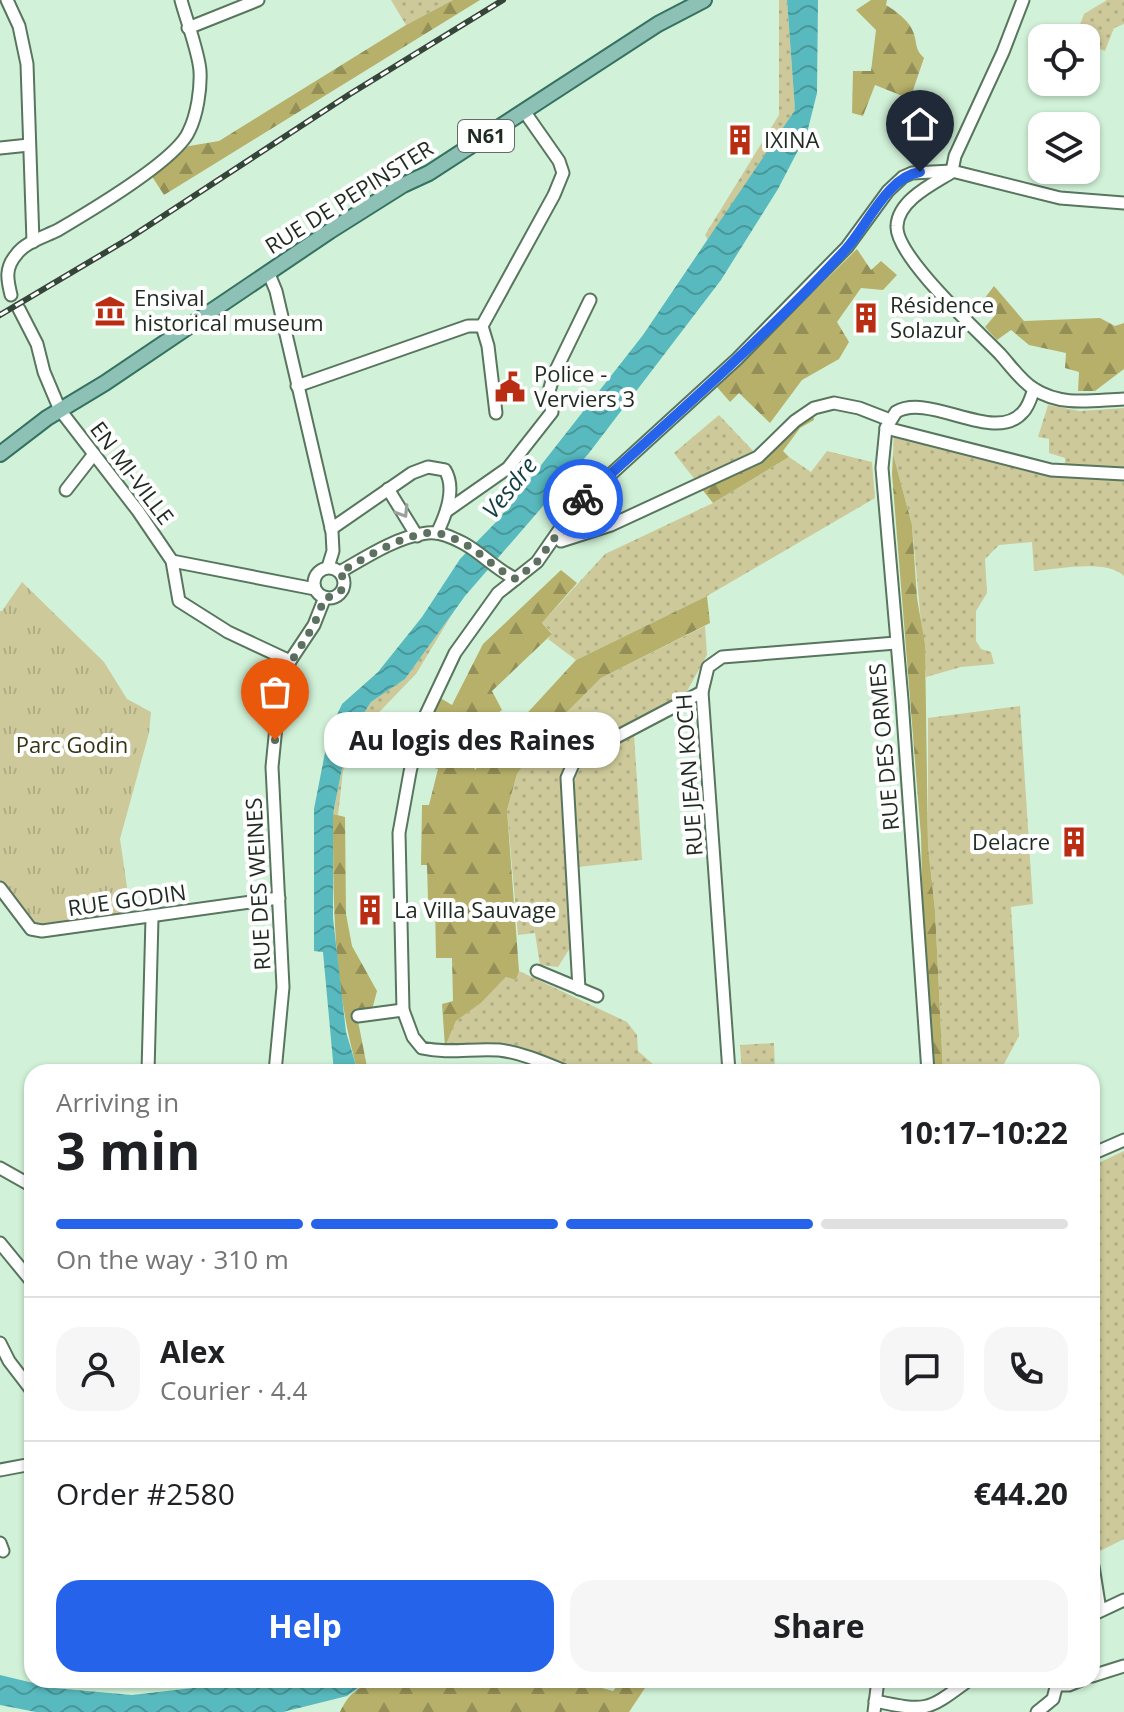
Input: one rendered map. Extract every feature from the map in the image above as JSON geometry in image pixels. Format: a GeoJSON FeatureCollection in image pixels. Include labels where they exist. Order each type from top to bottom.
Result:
{"type":"FeatureCollection","features":[{"type":"Feature","properties":{"kind":"main road","name":"RUE DE PEPINSTER"},"geometry":{"type":"LineString","coordinates":[[60,410],[330,231],[403,185],[429,173],[658,24],[704,0]]}},
{"type":"Feature","properties":{"kind":"main road","name":"N61"},"geometry":{"type":"LineString","coordinates":[[0,454],[60,410]]}},
{"type":"Feature","properties":{"kind":"street"},"geometry":{"type":"LineString","coordinates":[[7,0],[19,26],[27,64],[33,242]]}},
{"type":"Feature","properties":{"kind":"street"},"geometry":{"type":"LineString","coordinates":[[11,295],[6,279],[9,265],[18,251],[85,214],[134,182],[183,144],[197,100],[200,70],[181,0]]}},
{"type":"Feature","properties":{"kind":"street"},"geometry":{"type":"LineString","coordinates":[[188,28],[258,0]]}},
{"type":"Feature","properties":{"kind":"street"},"geometry":{"type":"LineString","coordinates":[[1023,0],[1003,52],[955,156],[952,171],[908,202],[901,212],[897,225],[901,243],[933,286],[1034,389],[1067,401],[1124,399]]}},
{"type":"Feature","properties":{"kind":"street"},"geometry":{"type":"LineString","coordinates":[[496,413],[488,346],[482,326],[563,173],[559,161],[524,111]]}},
{"type":"Feature","properties":{"kind":"street"},"geometry":{"type":"LineString","coordinates":[[0,148],[29,145]]}},
{"type":"Feature","properties":{"kind":"street"},"geometry":{"type":"LineString","coordinates":[[547,1064],[500,1050],[447,1052],[422,1048],[413,1037],[403,1010],[399,833],[421,725],[455,653],[510,576],[537,562],[576,506],[737,359],[847,247],[888,191],[912,173],[952,171],[1060,198],[1124,203]]}},
{"type":"Feature","properties":{"kind":"street"},"geometry":{"type":"LineString","coordinates":[[172,561],[315,589],[325,597],[335,596],[342,590],[344,581],[334,570],[326,506],[276,291],[269,274]]}},
{"type":"Feature","properties":{"kind":"street"},"geometry":{"type":"LineString","coordinates":[[448,510],[508,468],[552,412],[548,395],[554,374],[590,300]]}},
{"type":"Feature","properties":{"kind":"street","name":"EN MI-VILLE"},"geometry":{"type":"LineString","coordinates":[[19,309],[37,344],[44,372],[60,410],[138,511],[172,561],[176,596],[187,607],[228,632],[290,661]]}},
{"type":"Feature","properties":{"kind":"street"},"geometry":{"type":"LineString","coordinates":[[297,386],[468,326],[482,326]]}},
{"type":"Feature","properties":{"kind":"street"},"geometry":{"type":"LineString","coordinates":[[888,424],[896,412],[912,407],[983,421],[1010,421],[1026,409],[1034,389]]}},
{"type":"Feature","properties":{"kind":"street"},"geometry":{"type":"LineString","coordinates":[[561,541],[611,525],[758,457],[795,421],[814,408],[834,403],[859,408],[888,424],[1051,470],[1124,474]]}},
{"type":"Feature","properties":{"kind":"street","name":"RUE DES ORMES"},"geometry":{"type":"LineString","coordinates":[[888,424],[882,468],[927,1064]]}},
{"type":"Feature","properties":{"kind":"street"},"geometry":{"type":"LineString","coordinates":[[66,490],[94,454]]}},
{"type":"Feature","properties":{"kind":"street"},"geometry":{"type":"LineString","coordinates":[[331,529],[412,473],[428,467],[445,470],[449,476],[448,510],[437,533]]}},
{"type":"Feature","properties":{"kind":"street"},"geometry":{"type":"LineString","coordinates":[[388,489],[417,536]]}},
{"type":"Feature","properties":{"kind":"street"},"geometry":{"type":"LineString","coordinates":[[315,589],[313,583],[318,572],[334,570],[397,542],[437,533],[465,544],[510,576]]}},
{"type":"Feature","properties":{"kind":"street","name":"RUE DES WEINES"},"geometry":{"type":"LineString","coordinates":[[276,1064],[282,1011],[272,767],[280,686],[290,661],[314,625],[325,597]]}},
{"type":"Feature","properties":{"kind":"street","name":"RUE JEAN KOCH"},"geometry":{"type":"LineString","coordinates":[[728,1064],[702,692],[708,667],[722,657],[896,643]]}},
{"type":"Feature","properties":{"kind":"street"},"geometry":{"type":"LineString","coordinates":[[579,989],[567,778],[573,764],[584,754],[702,692]]}},
{"type":"Feature","properties":{"kind":"street","name":"RUE GODIN"},"geometry":{"type":"LineString","coordinates":[[0,888],[31,929],[42,931],[279,898]]}},
{"type":"Feature","properties":{"kind":"street"},"geometry":{"type":"LineString","coordinates":[[148,1064],[152,918]]}},
{"type":"Feature","properties":{"kind":"street"},"geometry":{"type":"LineString","coordinates":[[537,971],[597,996]]}},
{"type":"Feature","properties":{"kind":"street"},"geometry":{"type":"LineString","coordinates":[[358,1016],[403,1010]]}},
{"type":"Feature","properties":{"kind":"street"},"geometry":{"type":"LineString","coordinates":[[1100,1150],[1124,1140]]}},
{"type":"Feature","properties":{"kind":"street"},"geometry":{"type":"LineString","coordinates":[[0,1168],[24,1182]]}},
{"type":"Feature","properties":{"kind":"street"},"geometry":{"type":"LineString","coordinates":[[0,1243],[24,1272]]}},
{"type":"Feature","properties":{"kind":"street"},"geometry":{"type":"LineString","coordinates":[[0,1343],[24,1381]]}},
{"type":"Feature","properties":{"kind":"street"},"geometry":{"type":"LineString","coordinates":[[0,1470],[24,1466]]}},
{"type":"Feature","properties":{"kind":"street"},"geometry":{"type":"LineString","coordinates":[[1100,1610],[1124,1600]]}},
{"type":"Feature","properties":{"kind":"street"},"geometry":{"type":"LineString","coordinates":[[1100,1674],[1124,1666]]}},
{"type":"Feature","properties":{"kind":"street"},"geometry":{"type":"LineString","coordinates":[[874,1707],[927,1710],[958,1688]]}},
{"type":"Feature","properties":{"kind":"street"},"geometry":{"type":"LineString","coordinates":[[1037,1712],[1053,1699],[1056,1688]]}},
{"type":"Feature","properties":{"kind":"green space"},"geometry":{"type":"Polygon","coordinates":[[[391,0],[453,0],[406,25],[391,0]]]}},
{"type":"Feature","properties":{"kind":"green space"},"geometry":{"type":"Polygon","coordinates":[[[453,0],[480,0],[164,195],[151,175],[189,146],[219,141],[406,25],[453,0]]]}},
{"type":"Feature","properties":{"kind":"green space"},"geometry":{"type":"Polygon","coordinates":[[[779,0],[787,0],[795,110],[708,240],[705,235],[779,115],[779,0]]]}},
{"type":"Feature","properties":{"kind":"green space"},"geometry":{"type":"Polygon","coordinates":[[[871,0],[887,0],[886,5],[912,29],[918,50],[924,58],[910,99],[875,85],[863,116],[852,113],[853,71],[871,71],[876,30],[856,10],[871,0]]]}},
{"type":"Feature","properties":{"kind":"green space"},"geometry":{"type":"Polygon","coordinates":[[[1107,0],[1124,0],[1124,24],[1114,28],[1105,51],[1100,49],[1100,24],[1080,24],[1084,14],[1107,0]]]}},
{"type":"Feature","properties":{"kind":"green space"},"geometry":{"type":"Polygon","coordinates":[[[857,249],[871,270],[881,261],[897,275],[883,290],[861,288],[837,322],[849,342],[839,359],[802,380],[770,423],[739,393],[730,402],[717,387],[857,249]]]}},
{"type":"Feature","properties":{"kind":"green space"},"geometry":{"type":"Polygon","coordinates":[[[994,286],[1024,321],[1100,318],[1115,326],[1124,323],[1124,369],[1095,391],[1078,391],[1079,372],[1065,368],[1066,353],[1029,345],[1011,330],[997,340],[985,327],[996,314],[984,299],[994,286]]]}},
{"type":"Feature","properties":{"kind":"green space"},"geometry":{"type":"Polygon","coordinates":[[[1048,405],[1080,411],[1124,408],[1124,472],[1065,467],[1065,458],[1049,453],[1049,439],[1038,437],[1048,405]]]}},
{"type":"Feature","properties":{"kind":"green space"},"geometry":{"type":"Polygon","coordinates":[[[813,414],[814,420],[800,428],[783,451],[789,457],[713,503],[701,488],[763,458],[813,414]]]}},
{"type":"Feature","properties":{"kind":"green space"},"geometry":{"type":"Polygon","coordinates":[[[719,415],[755,453],[696,481],[674,453],[719,415]]]}},
{"type":"Feature","properties":{"kind":"green space"},"geometry":{"type":"Polygon","coordinates":[[[894,432],[984,458],[1124,479],[1124,576],[1094,566],[1034,571],[1032,542],[999,545],[985,559],[987,593],[976,611],[976,641],[981,649],[991,652],[994,664],[961,667],[926,677],[912,525],[893,454],[894,432]]]}},
{"type":"Feature","properties":{"kind":"green space"},"geometry":{"type":"Polygon","coordinates":[[[827,451],[872,462],[875,498],[707,596],[576,660],[548,639],[552,633],[542,623],[605,554],[713,503],[789,457],[811,472],[827,451]]]}},
{"type":"Feature","properties":{"kind":"green space"},"geometry":{"type":"Polygon","coordinates":[[[893,454],[912,525],[917,598],[925,645],[928,847],[935,910],[943,1064],[932,1064],[921,836],[892,474],[893,454]]]}},
{"type":"Feature","properties":{"kind":"green space"},"geometry":{"type":"Polygon","coordinates":[[[561,570],[577,583],[542,623],[552,634],[492,691],[502,710],[465,740],[475,770],[576,660],[707,596],[710,623],[601,678],[549,730],[517,774],[507,810],[519,971],[516,980],[506,977],[481,1003],[456,1021],[445,1047],[442,1004],[453,1001],[452,958],[436,958],[435,900],[428,900],[427,865],[421,865],[422,805],[429,805],[438,769],[414,762],[437,696],[452,705],[483,644],[561,570]]]}},
{"type":"Feature","properties":{"kind":"green space","name":"Parc Godin"},"geometry":{"type":"Polygon","coordinates":[[[22,582],[104,662],[127,699],[151,712],[149,733],[120,839],[131,915],[43,927],[31,920],[0,880],[0,611],[22,582]]]}},
{"type":"Feature","properties":{"kind":"green space"},"geometry":{"type":"Polygon","coordinates":[[[454,611],[416,674],[359,733],[343,771],[338,815],[333,814],[348,738],[371,702],[405,679],[454,611]]]}},
{"type":"Feature","properties":{"kind":"green space"},"geometry":{"type":"Polygon","coordinates":[[[705,626],[707,655],[686,693],[570,757],[562,780],[570,948],[558,967],[540,965],[535,933],[518,935],[507,810],[517,774],[549,730],[601,678],[705,626]]]}},
{"type":"Feature","properties":{"kind":"green space"},"geometry":{"type":"Polygon","coordinates":[[[1020,706],[1033,904],[1011,907],[1019,1036],[1004,1064],[943,1064],[935,910],[928,847],[928,718],[1020,706]]]}},
{"type":"Feature","properties":{"kind":"green space"},"geometry":{"type":"Polygon","coordinates":[[[634,734],[642,860],[578,867],[573,792],[580,766],[593,754],[634,734]]]}},
{"type":"Feature","properties":{"kind":"green space"},"geometry":{"type":"Polygon","coordinates":[[[333,814],[345,817],[346,914],[352,946],[377,991],[373,1006],[358,1021],[366,1064],[356,1064],[350,1040],[339,976],[334,912],[333,814]]]}},
{"type":"Feature","properties":{"kind":"green space"},"geometry":{"type":"Polygon","coordinates":[[[519,971],[627,1022],[637,1035],[638,1051],[653,1064],[553,1064],[517,1050],[445,1047],[456,1021],[481,1003],[506,977],[516,980],[519,971]]]}},
{"type":"Feature","properties":{"kind":"green space"},"geometry":{"type":"Polygon","coordinates":[[[774,1043],[775,1064],[741,1064],[740,1045],[774,1043]]]}},
{"type":"Feature","properties":{"kind":"green space"},"geometry":{"type":"Polygon","coordinates":[[[1124,1151],[1124,1539],[1100,1551],[1100,1162],[1124,1151]]]}},
{"type":"Feature","properties":{"kind":"green space"},"geometry":{"type":"Polygon","coordinates":[[[360,1688],[602,1688],[613,1691],[615,1688],[645,1688],[629,1712],[340,1712],[360,1688]]]}},
{"type":"Feature","properties":{"kind":"water","name":"Vesdre"},"geometry":{"type":"Polygon","coordinates":[[[787,0],[818,0],[817,93],[807,133],[778,189],[721,280],[589,453],[465,596],[405,679],[371,702],[348,738],[333,814],[333,918],[346,1032],[356,1064],[333,1064],[323,952],[314,951],[314,809],[329,732],[342,704],[378,672],[422,617],[460,559],[498,520],[643,335],[795,110],[787,0]]]}},
{"type":"Feature","properties":{"kind":"water"},"geometry":{"type":"Polygon","coordinates":[[[0,1675],[24,1681],[24,1688],[132,1695],[193,1688],[358,1688],[347,1696],[283,1712],[36,1712],[0,1705],[0,1675]]]}},
{"type":"Feature","properties":{"kind":"railway"},"geometry":{"type":"LineString","coordinates":[[0,315],[128,239],[350,94],[503,0]]}},
{"type":"Feature","properties":{"kind":"way so far"},"geometry":{"type":"LineString","coordinates":[[275,740],[283,675],[314,625],[325,597],[335,596],[342,590],[344,581],[340,572],[397,542],[437,533],[465,544],[516,579],[537,562],[583,499]]}},
{"type":"Feature","properties":{"kind":"place","name":"IXINA"},"geometry":{"type":"Point","coordinates":[740,140]}},
{"type":"Feature","properties":{"kind":"place","name":"Ensival historical museum"},"geometry":{"type":"Point","coordinates":[110,311]}},
{"type":"Feature","properties":{"kind":"place","name":"Résidence Solazur"},"geometry":{"type":"Point","coordinates":[866,318]}},
{"type":"Feature","properties":{"kind":"place","name":"Police - Verviers 3"},"geometry":{"type":"Point","coordinates":[510,387]}},
{"type":"Feature","properties":{"kind":"place","name":"Au logis des Raines"},"geometry":{"type":"Point","coordinates":[275,740]}},
{"type":"Feature","properties":{"kind":"place","name":"Delacre"},"geometry":{"type":"Point","coordinates":[1074,842]}},
{"type":"Feature","properties":{"kind":"place","name":"La Villa Sauvage"},"geometry":{"type":"Point","coordinates":[370,910]}},
{"type":"Feature","properties":{"kind":"route"},"geometry":{"type":"LineString","coordinates":[[583,499],[737,359],[847,247],[888,191],[903,177],[920,172]]}}]}
